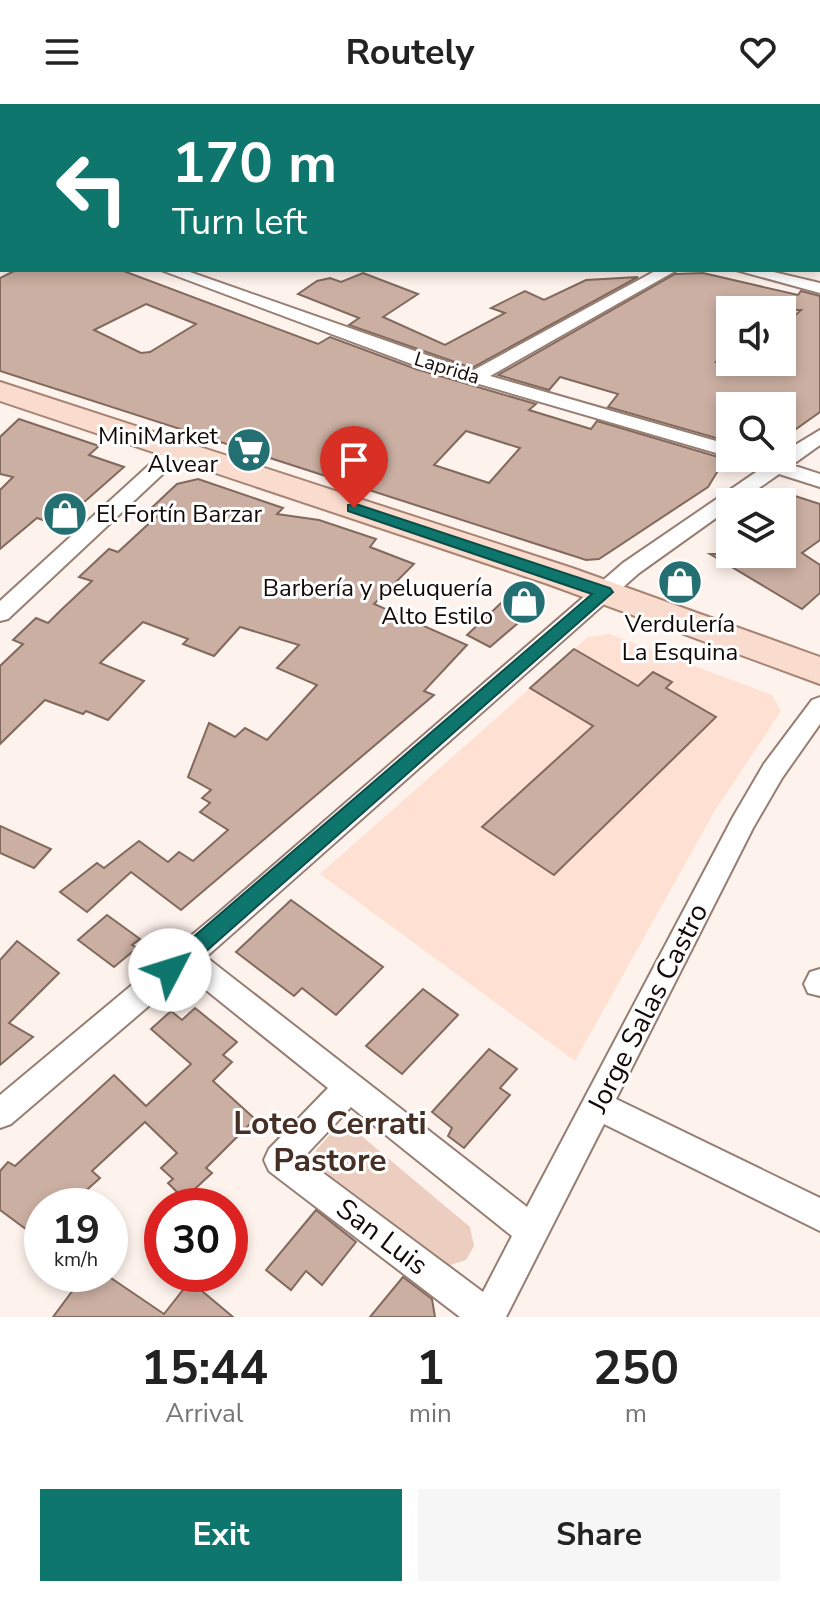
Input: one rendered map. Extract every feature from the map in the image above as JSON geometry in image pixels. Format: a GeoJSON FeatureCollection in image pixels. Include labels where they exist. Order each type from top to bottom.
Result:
{"type":"FeatureCollection","features":[{"type":"Feature","properties":{"kind":"main road"},"geometry":{"type":"LineString","coordinates":[[0,391],[605,592],[820,671]]}},
{"type":"Feature","properties":{"kind":"street","name":"Laprida"},"geometry":{"type":"LineString","coordinates":[[174,272],[378,347],[716,447]]}},
{"type":"Feature","properties":{"kind":"street"},"geometry":{"type":"LineString","coordinates":[[474,377],[665,272]]}},
{"type":"Feature","properties":{"kind":"street"},"geometry":{"type":"LineString","coordinates":[[752,272],[820,288]]}},
{"type":"Feature","properties":{"kind":"street"},"geometry":{"type":"LineString","coordinates":[[796,452],[820,436]]}},
{"type":"Feature","properties":{"kind":"street"},"geometry":{"type":"LineString","coordinates":[[0,614],[177,450]]}},
{"type":"Feature","properties":{"kind":"street"},"geometry":{"type":"LineString","coordinates":[[0,1114],[631,568],[767,472]]}},
{"type":"Feature","properties":{"kind":"street"},"geometry":{"type":"LineString","coordinates":[[794,472],[820,481]]}},
{"type":"Feature","properties":{"kind":"street","name":"Jorge Salas Castro"},"geometry":{"type":"LineString","coordinates":[[488,1317],[742,824],[773,771],[820,706]]}},
{"type":"Feature","properties":{"kind":"street"},"geometry":{"type":"LineString","coordinates":[[185,957],[532,1231]]}},
{"type":"Feature","properties":{"kind":"street","name":"San Luis"},"geometry":{"type":"LineString","coordinates":[[350,1087],[280,1160],[488,1317]]}},
{"type":"Feature","properties":{"kind":"street"},"geometry":{"type":"LineString","coordinates":[[597,1105],[820,1215]]}},
{"type":"Feature","properties":{"kind":"shaded area"},"geometry":{"type":"Polygon","coordinates":[[[609,634],[772,695],[781,711],[714,812],[575,1061],[320,874],[588,637],[609,634]]]}},
{"type":"Feature","properties":{"kind":"shaded area"},"geometry":{"type":"Polygon","coordinates":[[[352,1128],[470,1227],[474,1246],[466,1260],[450,1265],[317,1166],[316,1150],[334,1130],[352,1128]]]}},
{"type":"Feature","properties":{"kind":"building"},"geometry":{"type":"Polygon","coordinates":[[[12,272],[126,272],[318,344],[330,337],[416,369],[536,404],[529,410],[591,429],[597,421],[716,456],[717,472],[708,487],[599,559],[586,560],[0,371],[0,278],[12,272]],[[146,304],[94,330],[141,353],[150,352],[196,324],[146,304]],[[466,431],[434,465],[489,483],[520,448],[466,431]]]}},
{"type":"Feature","properties":{"kind":"building"},"geometry":{"type":"Polygon","coordinates":[[[363,273],[418,294],[383,317],[445,345],[505,313],[491,308],[525,291],[544,300],[586,280],[638,277],[472,368],[349,325],[359,318],[298,294],[317,281],[330,278],[341,282],[363,273]]]}},
{"type":"Feature","properties":{"kind":"building"},"geometry":{"type":"Polygon","coordinates":[[[703,273],[798,295],[801,291],[820,296],[820,412],[796,429],[796,392],[716,392],[716,438],[608,407],[618,394],[560,377],[549,390],[498,375],[675,274],[703,273]]]}},
{"type":"Feature","properties":{"kind":"building"},"geometry":{"type":"Polygon","coordinates":[[[19,419],[99,446],[89,455],[124,467],[58,525],[37,518],[0,549],[0,490],[13,477],[0,474],[0,437],[19,419]]]}},
{"type":"Feature","properties":{"kind":"building"},"geometry":{"type":"Polygon","coordinates":[[[198,479],[283,508],[277,514],[319,520],[376,539],[370,547],[414,564],[374,604],[467,645],[424,691],[434,695],[181,910],[131,872],[87,912],[60,892],[97,863],[104,868],[139,841],[168,862],[179,852],[193,861],[228,830],[200,812],[210,803],[202,798],[211,790],[188,777],[209,723],[235,737],[245,728],[267,740],[317,685],[277,668],[299,645],[240,627],[214,656],[183,644],[188,639],[143,622],[100,663],[144,681],[108,720],[45,700],[0,744],[0,666],[23,644],[13,640],[36,618],[48,623],[92,581],[79,577],[109,549],[118,552],[156,517],[146,513],[177,484],[198,479]]]}},
{"type":"Feature","properties":{"kind":"building"},"geometry":{"type":"Polygon","coordinates":[[[796,496],[820,504],[820,540],[802,553],[820,565],[820,593],[802,609],[733,568],[796,568],[796,496]]]}},
{"type":"Feature","properties":{"kind":"building"},"geometry":{"type":"Polygon","coordinates":[[[518,587],[533,592],[538,606],[490,647],[467,635],[518,587]]]}},
{"type":"Feature","properties":{"kind":"building"},"geometry":{"type":"Polygon","coordinates":[[[574,649],[638,686],[653,672],[672,682],[666,688],[716,717],[554,875],[482,827],[593,726],[530,688],[574,649]]]}},
{"type":"Feature","properties":{"kind":"building"},"geometry":{"type":"Polygon","coordinates":[[[0,826],[51,849],[34,868],[0,853],[0,826]]]}},
{"type":"Feature","properties":{"kind":"building"},"geometry":{"type":"Polygon","coordinates":[[[291,900],[383,967],[336,1015],[302,988],[294,996],[236,952],[291,900]]]}},
{"type":"Feature","properties":{"kind":"building"},"geometry":{"type":"Polygon","coordinates":[[[107,915],[140,939],[132,945],[137,948],[114,967],[78,940],[107,915]]]}},
{"type":"Feature","properties":{"kind":"building"},"geometry":{"type":"Polygon","coordinates":[[[17,941],[59,973],[9,1023],[33,1037],[0,1065],[0,960],[17,941]]]}},
{"type":"Feature","properties":{"kind":"building"},"geometry":{"type":"Polygon","coordinates":[[[423,989],[458,1015],[402,1074],[366,1046],[423,989]]]}},
{"type":"Feature","properties":{"kind":"building"},"geometry":{"type":"Polygon","coordinates":[[[195,1008],[237,1042],[223,1055],[232,1062],[213,1081],[255,1119],[206,1168],[212,1173],[196,1188],[173,1188],[168,1183],[173,1179],[161,1168],[177,1153],[145,1122],[92,1171],[100,1178],[89,1188],[24,1188],[24,1228],[0,1210],[0,1171],[8,1162],[15,1166],[114,1075],[146,1106],[191,1064],[151,1029],[171,1011],[182,1020],[195,1008]]]}},
{"type":"Feature","properties":{"kind":"building"},"geometry":{"type":"Polygon","coordinates":[[[489,1049],[517,1069],[500,1088],[510,1095],[464,1148],[448,1136],[452,1128],[432,1112],[489,1049]]]}},
{"type":"Feature","properties":{"kind":"building"},"geometry":{"type":"Polygon","coordinates":[[[316,1210],[356,1242],[322,1285],[306,1271],[291,1290],[266,1270],[316,1210]]]}},
{"type":"Feature","properties":{"kind":"building"},"geometry":{"type":"Polygon","coordinates":[[[403,1277],[432,1299],[435,1317],[370,1317],[403,1277]]]}},
{"type":"Feature","properties":{"kind":"building"},"geometry":{"type":"Polygon","coordinates":[[[128,1290],[164,1314],[181,1292],[203,1292],[233,1317],[53,1317],[72,1292],[128,1292],[128,1290]]]}},
{"type":"Feature","properties":{"kind":"place","name":"MiniMarket Alvear"},"geometry":{"type":"Point","coordinates":[249,450]}},
{"type":"Feature","properties":{"kind":"place","name":"El Fortín Barzar"},"geometry":{"type":"Point","coordinates":[65,514]}},
{"type":"Feature","properties":{"kind":"place","name":"Verdulería La Esquina"},"geometry":{"type":"Point","coordinates":[680,582]}},
{"type":"Feature","properties":{"kind":"place","name":"Barbería y peluquería Alto Estilo"},"geometry":{"type":"Point","coordinates":[524,602]}},
{"type":"Feature","properties":{"kind":"district","name":"Loteo Cerrati Pastore"},"geometry":{"type":"Point","coordinates":[330,1142]}},
{"type":"Feature","properties":{"kind":"route"},"geometry":{"type":"LineString","coordinates":[[170,970],[605,592],[354,508]]}}]}
